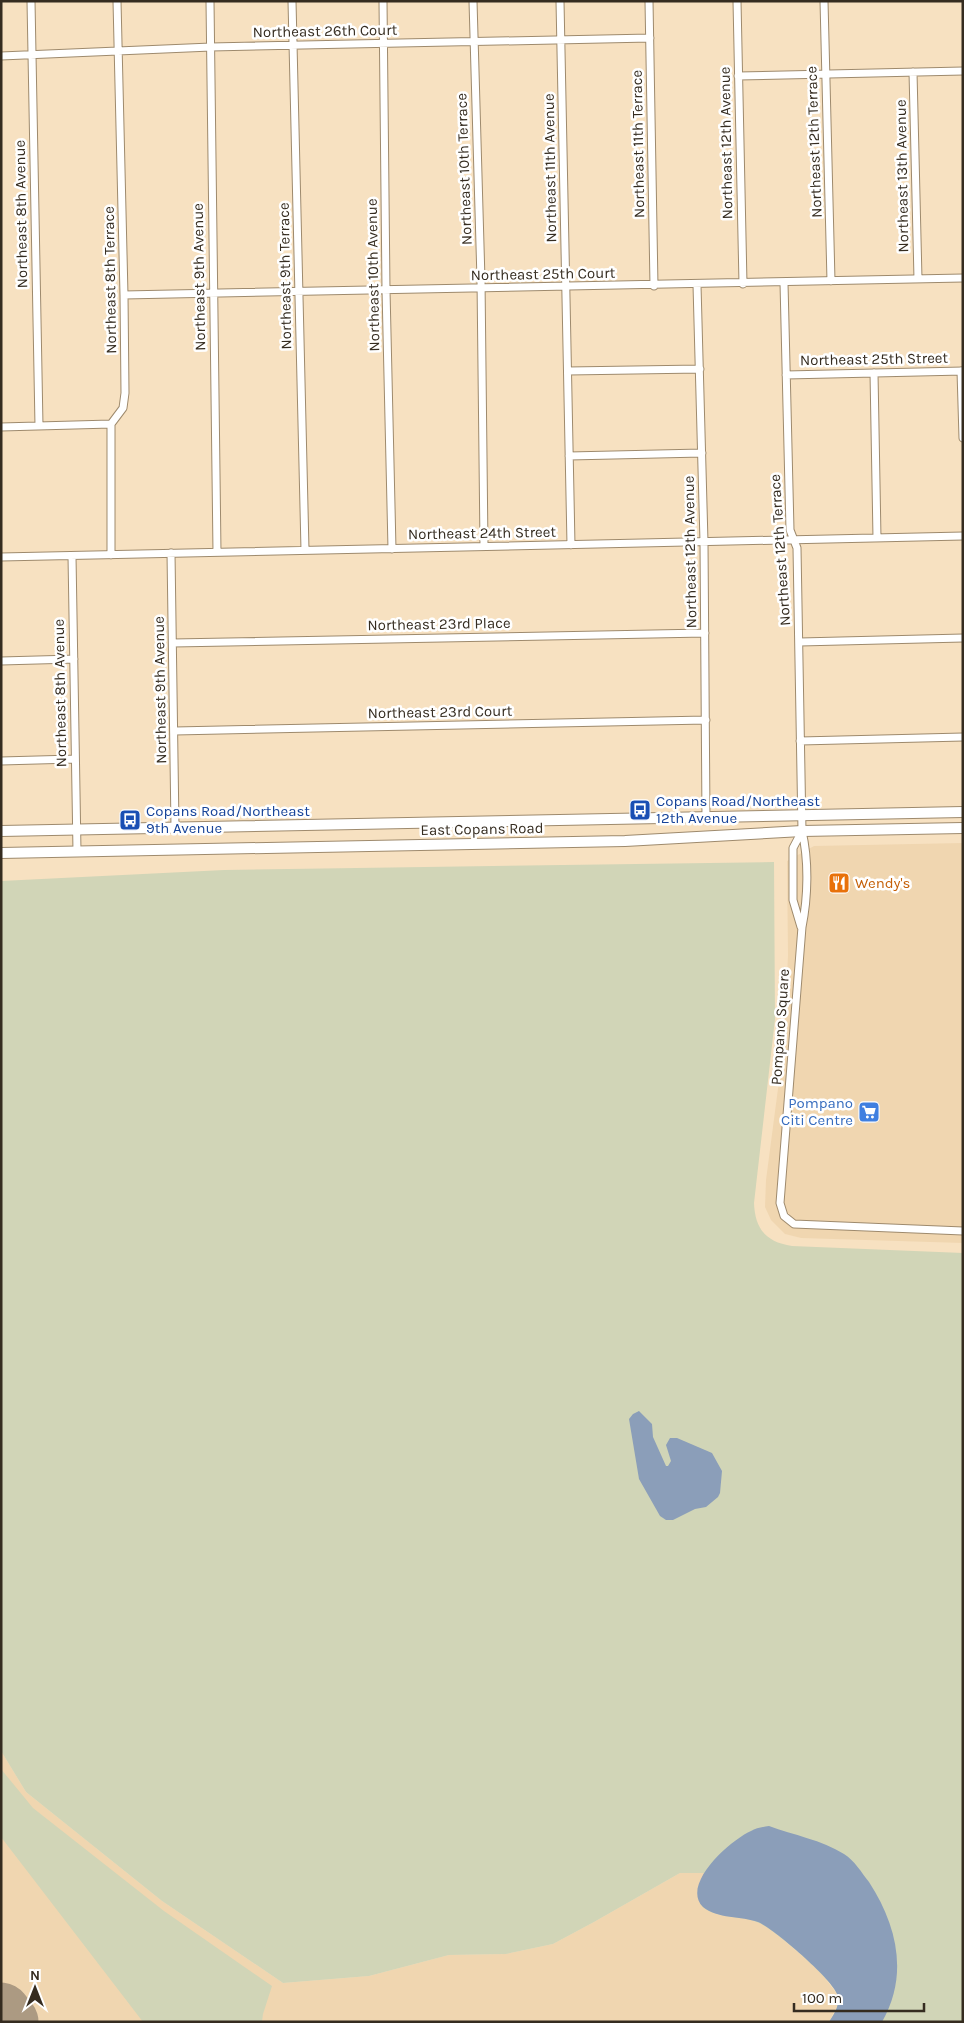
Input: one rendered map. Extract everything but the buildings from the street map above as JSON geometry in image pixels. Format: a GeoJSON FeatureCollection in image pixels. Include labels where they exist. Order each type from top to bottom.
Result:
{"type":"FeatureCollection","features":[{"type":"Feature","properties":{"kind":"main road","name":"East Copans Road"},"geometry":{"type":"LineString","coordinates":[[1,832],[175,827],[706,819],[963,812]]}},
{"type":"Feature","properties":{"kind":"main road","name":"East Copans Road"},"geometry":{"type":"LineString","coordinates":[[1,853],[625,841],[802,831],[963,828]]}},
{"type":"Feature","properties":{"kind":"street","name":"Northeast 8th Avenue"},"geometry":{"type":"LineString","coordinates":[[31,1],[39,426]]}},
{"type":"Feature","properties":{"kind":"street","name":"Northeast 8th Terrace"},"geometry":{"type":"LineString","coordinates":[[111,555],[111,424],[122,408],[125,393],[117,1]]}},
{"type":"Feature","properties":{"kind":"street","name":"Northeast 9th Avenue"},"geometry":{"type":"LineString","coordinates":[[210,1],[217,552]]}},
{"type":"Feature","properties":{"kind":"street","name":"Northeast 9th Terrace"},"geometry":{"type":"LineString","coordinates":[[292,1],[305,550]]}},
{"type":"Feature","properties":{"kind":"street","name":"Northeast 10th Avenue"},"geometry":{"type":"LineString","coordinates":[[383,1],[386,290],[392,549]]}},
{"type":"Feature","properties":{"kind":"street","name":"Northeast 10th Terrace"},"geometry":{"type":"LineString","coordinates":[[473,1],[481,289],[484,546]]}},
{"type":"Feature","properties":{"kind":"street","name":"Northeast 11th Avenue"},"geometry":{"type":"LineString","coordinates":[[560,1],[571,545]]}},
{"type":"Feature","properties":{"kind":"street","name":"Northeast 11th Terrace"},"geometry":{"type":"LineString","coordinates":[[649,1],[654,286]]}},
{"type":"Feature","properties":{"kind":"street","name":"Northeast 12th Avenue"},"geometry":{"type":"LineString","coordinates":[[737,1],[743,284]]}},
{"type":"Feature","properties":{"kind":"street","name":"Northeast 12th Terrace"},"geometry":{"type":"LineString","coordinates":[[824,1],[832,281]]}},
{"type":"Feature","properties":{"kind":"street","name":"Northeast 26th Court"},"geometry":{"type":"LineString","coordinates":[[1,56],[211,47],[650,38]]}},
{"type":"Feature","properties":{"kind":"street"},"geometry":{"type":"LineString","coordinates":[[738,76],[963,71]]}},
{"type":"Feature","properties":{"kind":"street","name":"Northeast 13th Avenue"},"geometry":{"type":"LineString","coordinates":[[913,72],[918,279]]}},
{"type":"Feature","properties":{"kind":"street","name":"Northeast 25th Court"},"geometry":{"type":"LineString","coordinates":[[124,295],[654,286],[963,278]]}},
{"type":"Feature","properties":{"kind":"street","name":"Northeast 12th Terrace"},"geometry":{"type":"LineString","coordinates":[[784,283],[790,530],[795,540],[800,642],[802,815]]}},
{"type":"Feature","properties":{"kind":"street","name":"Northeast 12th Avenue"},"geometry":{"type":"LineString","coordinates":[[697,285],[704,542],[706,819]]}},
{"type":"Feature","properties":{"kind":"street"},"geometry":{"type":"LineString","coordinates":[[568,371],[700,369]]}},
{"type":"Feature","properties":{"kind":"street"},"geometry":{"type":"LineString","coordinates":[[962,371],[963,438]]}},
{"type":"Feature","properties":{"kind":"street","name":"Northeast 25th Street"},"geometry":{"type":"LineString","coordinates":[[786,375],[962,371]]}},
{"type":"Feature","properties":{"kind":"street"},"geometry":{"type":"LineString","coordinates":[[874,373],[877,538]]}},
{"type":"Feature","properties":{"kind":"street"},"geometry":{"type":"LineString","coordinates":[[1,427],[111,424]]}},
{"type":"Feature","properties":{"kind":"street"},"geometry":{"type":"LineString","coordinates":[[569,456],[702,453]]}},
{"type":"Feature","properties":{"kind":"street","name":"Northeast 24th Street"},"geometry":{"type":"LineString","coordinates":[[1,557],[963,536]]}},
{"type":"Feature","properties":{"kind":"street","name":"Northeast 9th Avenue"},"geometry":{"type":"LineString","coordinates":[[171,554],[175,827]]}},
{"type":"Feature","properties":{"kind":"street","name":"Northeast 8th Avenue"},"geometry":{"type":"LineString","coordinates":[[72,556],[77,851]]}},
{"type":"Feature","properties":{"kind":"street","name":"Northeast 23rd Place"},"geometry":{"type":"LineString","coordinates":[[173,643],[705,633]]}},
{"type":"Feature","properties":{"kind":"street"},"geometry":{"type":"LineString","coordinates":[[800,642],[963,638]]}},
{"type":"Feature","properties":{"kind":"street"},"geometry":{"type":"LineString","coordinates":[[1,661],[74,660]]}},
{"type":"Feature","properties":{"kind":"street","name":"Northeast 23rd Court"},"geometry":{"type":"LineString","coordinates":[[175,732],[706,720]]}},
{"type":"Feature","properties":{"kind":"street"},"geometry":{"type":"LineString","coordinates":[[800,741],[963,736]]}},
{"type":"Feature","properties":{"kind":"street"},"geometry":{"type":"LineString","coordinates":[[1,761],[74,759]]}},
{"type":"Feature","properties":{"kind":"street","name":"Pompano Square"},"geometry":{"type":"LineString","coordinates":[[802,815],[802,831],[806,848],[804,913],[780,1203],[784,1216],[794,1224],[963,1231]]}},
{"type":"Feature","properties":{"kind":"street","name":"Pompano Square"},"geometry":{"type":"LineString","coordinates":[[802,831],[793,848],[793,900],[802,927]]}},
{"type":"Feature","properties":{"kind":"shaded area","name":"Pompano Citi Centre"},"geometry":{"type":"Polygon","coordinates":[[[963,843],[963,1243],[801,1238],[785,1234],[771,1220],[765,1207],[766,1180],[784,1043],[788,955],[787,861],[814,846],[963,843]]]}},
{"type":"Feature","properties":{"kind":"shaded area"},"geometry":{"type":"Polygon","coordinates":[[[1,1751],[26,1792],[162,1901],[283,1983],[369,1976],[449,1955],[506,1954],[553,1944],[680,1873],[705,1873],[700,1881],[717,1914],[748,1919],[772,1930],[819,1970],[837,1994],[838,2004],[829,2022],[1,2022],[1,1751]]]}},
{"type":"Feature","properties":{"kind":"green space"},"geometry":{"type":"Polygon","coordinates":[[[774,862],[775,1019],[754,1203],[760,1227],[764,1233],[775,1241],[792,1246],[963,1253],[963,2022],[829,2022],[836,2009],[838,1998],[833,1987],[825,1977],[802,1955],[759,1923],[717,1914],[704,1908],[698,1895],[704,1873],[680,1873],[553,1944],[506,1954],[449,1955],[369,1976],[283,1983],[162,1901],[26,1792],[1,1751],[1,881],[224,870],[774,862]]]}},
{"type":"Feature","properties":{"kind":"green space"},"geometry":{"type":"Polygon","coordinates":[[[1,1769],[33,1808],[164,1911],[272,1986],[262,2022],[143,2022],[1,1837],[1,1769]]]}},
{"type":"Feature","properties":{"kind":"water"},"geometry":{"type":"Polygon","coordinates":[[[639,1411],[652,1424],[653,1437],[666,1466],[671,1461],[666,1445],[670,1438],[677,1438],[712,1453],[722,1471],[720,1493],[706,1507],[695,1509],[673,1520],[666,1520],[660,1516],[639,1479],[629,1419],[639,1411]]]}},
{"type":"Feature","properties":{"kind":"water"},"geometry":{"type":"Polygon","coordinates":[[[769,1826],[817,1841],[844,1854],[858,1867],[879,1898],[893,1933],[897,1968],[890,2004],[882,2022],[829,2022],[838,2005],[837,1994],[825,1977],[801,1955],[758,1922],[715,1914],[703,1907],[698,1897],[698,1887],[711,1863],[732,1843],[755,1829],[769,1826]]]}},
{"type":"Feature","properties":{"kind":"runway"},"geometry":{"type":"LineString","coordinates":[[1,2012],[9,2022]]}},
{"type":"Feature","properties":{"kind":"place","name":"Copans Road/Northeast 12th Avenue"},"geometry":{"type":"Point","coordinates":[640,810]}},
{"type":"Feature","properties":{"kind":"place","name":"Copans Road/Northeast 9th Avenue"},"geometry":{"type":"Point","coordinates":[130,820]}},
{"type":"Feature","properties":{"kind":"place","name":"Wendy's"},"geometry":{"type":"Point","coordinates":[839,883]}},
{"type":"Feature","properties":{"kind":"place","name":"Pompano Citi Centre"},"geometry":{"type":"Point","coordinates":[869,1112]}}]}
